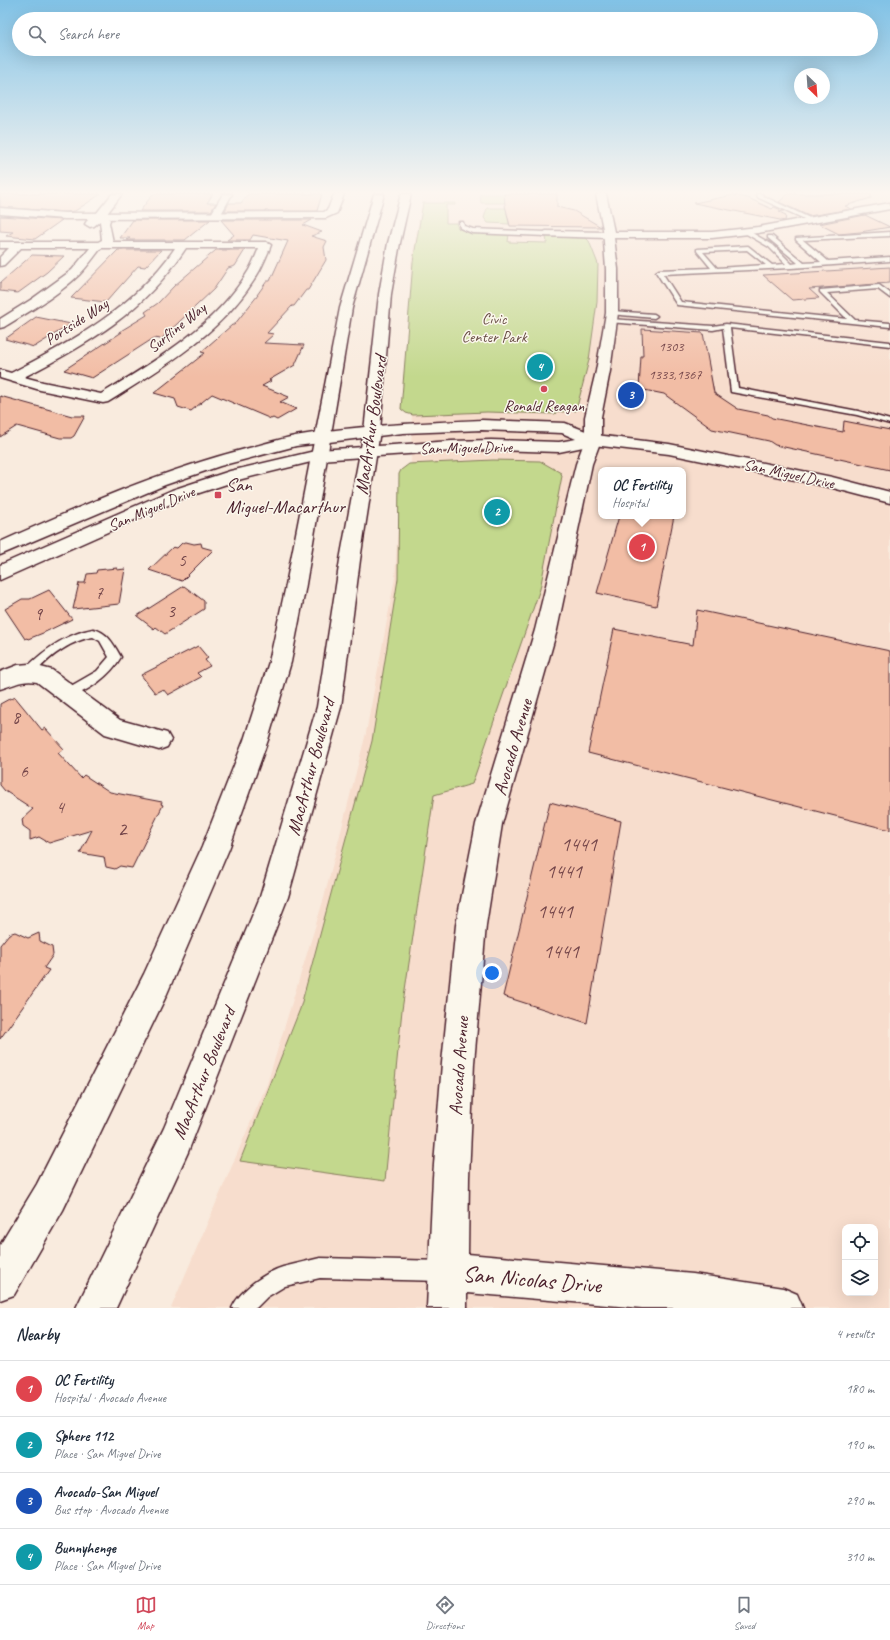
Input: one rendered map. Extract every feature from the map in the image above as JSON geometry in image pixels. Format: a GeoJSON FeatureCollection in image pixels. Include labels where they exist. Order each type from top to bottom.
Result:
{"type":"FeatureCollection","features":[{"type":"Feature","properties":{"kind":"main road"},"geometry":{"type":"LineString","coordinates":[[0,1281],[50,1197],[148,999],[220,834],[256,740],[280,662],[295,590],[346,308],[361,255]]}},
{"type":"Feature","properties":{"kind":"main road","name":"MacArthur Boulevard"},"geometry":{"type":"LineString","coordinates":[[96,1308],[176,1140],[274,897],[329,707],[372,431],[385,294],[392,255]]}},
{"type":"Feature","properties":{"kind":"main road","name":"Avocado Avenue"},"geometry":{"type":"LineString","coordinates":[[447,1308],[451,1177],[457,1078],[470,925],[489,824],[546,630],[583,470],[593,440],[593,417],[611,317],[612,276],[610,255]]}},
{"type":"Feature","properties":{"kind":"main road","name":"San Miguel Drive"},"geometry":{"type":"LineString","coordinates":[[0,573],[178,494],[321,446],[372,431],[408,427],[482,425],[565,428],[593,440]]}},
{"type":"Feature","properties":{"kind":"main road","name":"San Miguel Drive"},"geometry":{"type":"LineString","coordinates":[[0,549],[69,518],[160,481],[214,462],[295,441],[321,446],[368,450],[491,444],[559,447],[593,440],[643,445],[741,463],[832,482],[890,498]]}},
{"type":"Feature","properties":{"kind":"main road","name":"San Nicolas Drive"},"geometry":{"type":"LineString","coordinates":[[448,1272],[693,1293],[783,1308]]}},
{"type":"Feature","properties":{"kind":"street"},"geometry":{"type":"LineString","coordinates":[[0,263],[8,255]]}},
{"type":"Feature","properties":{"kind":"street"},"geometry":{"type":"LineString","coordinates":[[0,324],[62,284],[76,272],[90,255]]}},
{"type":"Feature","properties":{"kind":"street","name":"Portside Way"},"geometry":{"type":"LineString","coordinates":[[6,376],[70,346],[114,317],[153,284],[176,255]]}},
{"type":"Feature","properties":{"kind":"street","name":"Surfline Way"},"geometry":{"type":"LineString","coordinates":[[6,376],[40,386],[103,399],[156,366],[178,350],[213,320],[249,280],[262,255]]}},
{"type":"Feature","properties":{"kind":"street"},"geometry":{"type":"LineString","coordinates":[[10,673],[44,676],[113,727],[159,740]]}},
{"type":"Feature","properties":{"kind":"lane"},"geometry":{"type":"LineString","coordinates":[[703,255],[716,270]]}},
{"type":"Feature","properties":{"kind":"lane"},"geometry":{"type":"LineString","coordinates":[[757,255],[771,267]]}},
{"type":"Feature","properties":{"kind":"lane"},"geometry":{"type":"LineString","coordinates":[[780,255],[791,266]]}},
{"type":"Feature","properties":{"kind":"lane"},"geometry":{"type":"LineString","coordinates":[[792,255],[803,265]]}},
{"type":"Feature","properties":{"kind":"lane"},"geometry":{"type":"LineString","coordinates":[[817,255],[826,263]]}},
{"type":"Feature","properties":{"kind":"lane"},"geometry":{"type":"LineString","coordinates":[[890,259],[791,266],[659,272],[678,304],[890,325]]}},
{"type":"Feature","properties":{"kind":"lane"},"geometry":{"type":"LineString","coordinates":[[853,321],[822,291],[879,287],[890,296]]}},
{"type":"Feature","properties":{"kind":"lane"},"geometry":{"type":"LineString","coordinates":[[611,317],[714,328],[726,326],[890,344]]}},
{"type":"Feature","properties":{"kind":"lane"},"geometry":{"type":"LineString","coordinates":[[726,326],[734,390],[858,413],[890,422]]}},
{"type":"Feature","properties":{"kind":"lane"},"geometry":{"type":"LineString","coordinates":[[10,673],[81,636],[92,632],[99,634],[115,657],[111,665],[102,673],[68,693]]}},
{"type":"Feature","properties":{"kind":"lane"},"geometry":{"type":"LineString","coordinates":[[242,1308],[260,1290],[282,1277],[320,1268],[396,1269],[448,1272]]}},
{"type":"Feature","properties":{"kind":"shaded area"},"geometry":{"type":"Polygon","coordinates":[[[412,255],[890,255],[890,1308],[171,1308],[267,1084],[324,898],[366,733],[395,578],[401,473],[411,465],[412,412],[406,408],[412,255]]]}},
{"type":"Feature","properties":{"kind":"green space","name":"Civic Center Park"},"geometry":{"type":"Polygon","coordinates":[[[414,255],[594,255],[598,264],[597,302],[589,360],[576,411],[565,409],[564,412],[557,411],[555,414],[487,412],[413,415],[406,413],[401,409],[414,255]]]}},
{"type":"Feature","properties":{"kind":"green space"},"geometry":{"type":"Polygon","coordinates":[[[493,460],[540,461],[561,473],[562,476],[540,589],[472,784],[434,795],[402,1010],[385,1181],[240,1161],[300,1009],[372,741],[398,579],[399,474],[401,470],[409,464],[493,460]]]}},
{"type":"Feature","properties":{"kind":"building"},"geometry":{"type":"Polygon","coordinates":[[[32,255],[64,256],[47,272],[18,293],[0,291],[0,283],[32,255]]]}},
{"type":"Feature","properties":{"kind":"building"},"geometry":{"type":"Polygon","coordinates":[[[113,255],[156,255],[145,267],[138,266],[106,302],[71,298],[113,255]]]}},
{"type":"Feature","properties":{"kind":"building"},"geometry":{"type":"Polygon","coordinates":[[[210,255],[242,255],[235,266],[228,268],[214,289],[161,339],[154,338],[92,378],[64,370],[122,332],[119,332],[147,315],[145,312],[158,303],[174,286],[210,255]]]}},
{"type":"Feature","properties":{"kind":"building"},"geometry":{"type":"Polygon","coordinates":[[[282,255],[325,255],[326,260],[308,290],[306,290],[294,306],[292,306],[267,333],[274,334],[264,343],[304,345],[295,365],[269,380],[271,381],[262,386],[289,397],[280,402],[296,409],[277,420],[273,418],[271,419],[212,394],[191,411],[178,407],[175,399],[154,393],[205,353],[201,352],[232,325],[234,325],[258,295],[267,281],[270,281],[282,255]]]}},
{"type":"Feature","properties":{"kind":"building"},"geometry":{"type":"Polygon","coordinates":[[[890,267],[890,283],[809,289],[819,298],[792,300],[763,275],[890,267]]]}},
{"type":"Feature","properties":{"kind":"building"},"geometry":{"type":"Polygon","coordinates":[[[36,317],[71,324],[34,347],[5,339],[36,317]]]}},
{"type":"Feature","properties":{"kind":"building"},"geometry":{"type":"Polygon","coordinates":[[[642,329],[703,333],[714,393],[738,409],[768,415],[772,418],[843,432],[844,421],[890,430],[890,470],[775,445],[769,441],[712,429],[664,394],[639,389],[641,356],[643,356],[642,329]]]}},
{"type":"Feature","properties":{"kind":"building"},"geometry":{"type":"Polygon","coordinates":[[[0,396],[72,416],[85,416],[74,436],[71,438],[60,438],[17,426],[0,437],[0,396]]]}},
{"type":"Feature","properties":{"kind":"building"},"geometry":{"type":"Polygon","coordinates":[[[618,519],[673,519],[656,606],[597,593],[618,519]]]}},
{"type":"Feature","properties":{"kind":"building"},"geometry":{"type":"Polygon","coordinates":[[[186,542],[194,544],[201,543],[202,547],[213,550],[182,581],[149,570],[173,547],[177,548],[182,543],[186,542]]]}},
{"type":"Feature","properties":{"kind":"building"},"geometry":{"type":"Polygon","coordinates":[[[117,568],[117,570],[125,569],[119,604],[73,609],[79,583],[85,583],[87,574],[96,573],[97,570],[117,568]]]}},
{"type":"Feature","properties":{"kind":"building"},"geometry":{"type":"Polygon","coordinates":[[[184,586],[204,601],[204,609],[165,634],[156,627],[154,629],[137,616],[184,586]]]}},
{"type":"Feature","properties":{"kind":"building"},"geometry":{"type":"Polygon","coordinates":[[[49,590],[72,619],[43,633],[25,639],[5,609],[22,599],[30,599],[49,590]]]}},
{"type":"Feature","properties":{"kind":"building"},"geometry":{"type":"Polygon","coordinates":[[[697,610],[890,651],[890,830],[588,753],[614,629],[693,645],[697,610]]]}},
{"type":"Feature","properties":{"kind":"building"},"geometry":{"type":"Polygon","coordinates":[[[198,646],[208,658],[205,660],[210,666],[197,673],[201,677],[168,695],[163,689],[155,693],[141,675],[198,646]]]}},
{"type":"Feature","properties":{"kind":"building"},"geometry":{"type":"Polygon","coordinates":[[[15,697],[42,730],[45,728],[64,749],[58,753],[81,778],[84,775],[110,792],[162,802],[161,804],[163,805],[132,868],[120,866],[115,869],[106,867],[104,857],[80,853],[92,830],[49,843],[39,837],[30,840],[30,831],[23,826],[22,819],[33,809],[5,791],[0,785],[0,704],[15,697]]]}},
{"type":"Feature","properties":{"kind":"building"},"geometry":{"type":"Polygon","coordinates":[[[550,802],[621,821],[587,1023],[503,996],[550,802]]]}},
{"type":"Feature","properties":{"kind":"building"},"geometry":{"type":"Polygon","coordinates":[[[15,932],[28,938],[39,933],[40,941],[52,947],[53,955],[44,968],[49,970],[0,1039],[0,945],[9,934],[15,932]]]}},
{"type":"Feature","properties":{"kind":"place","name":"Bunnyhenge"},"geometry":{"type":"Point","coordinates":[540,367]}},
{"type":"Feature","properties":{"kind":"place","name":"Ronald Reagan"},"geometry":{"type":"Point","coordinates":[544,389]}},
{"type":"Feature","properties":{"kind":"place","name":"Avocado-San Miguel"},"geometry":{"type":"Point","coordinates":[631,395]}},
{"type":"Feature","properties":{"kind":"place","name":"San Miguel-Macarthur"},"geometry":{"type":"Point","coordinates":[218,495]}},
{"type":"Feature","properties":{"kind":"place","name":"Sphere 112"},"geometry":{"type":"Point","coordinates":[497,512]}},
{"type":"Feature","properties":{"kind":"place","name":"OC Fertility"},"geometry":{"type":"Point","coordinates":[642,547]}}]}
